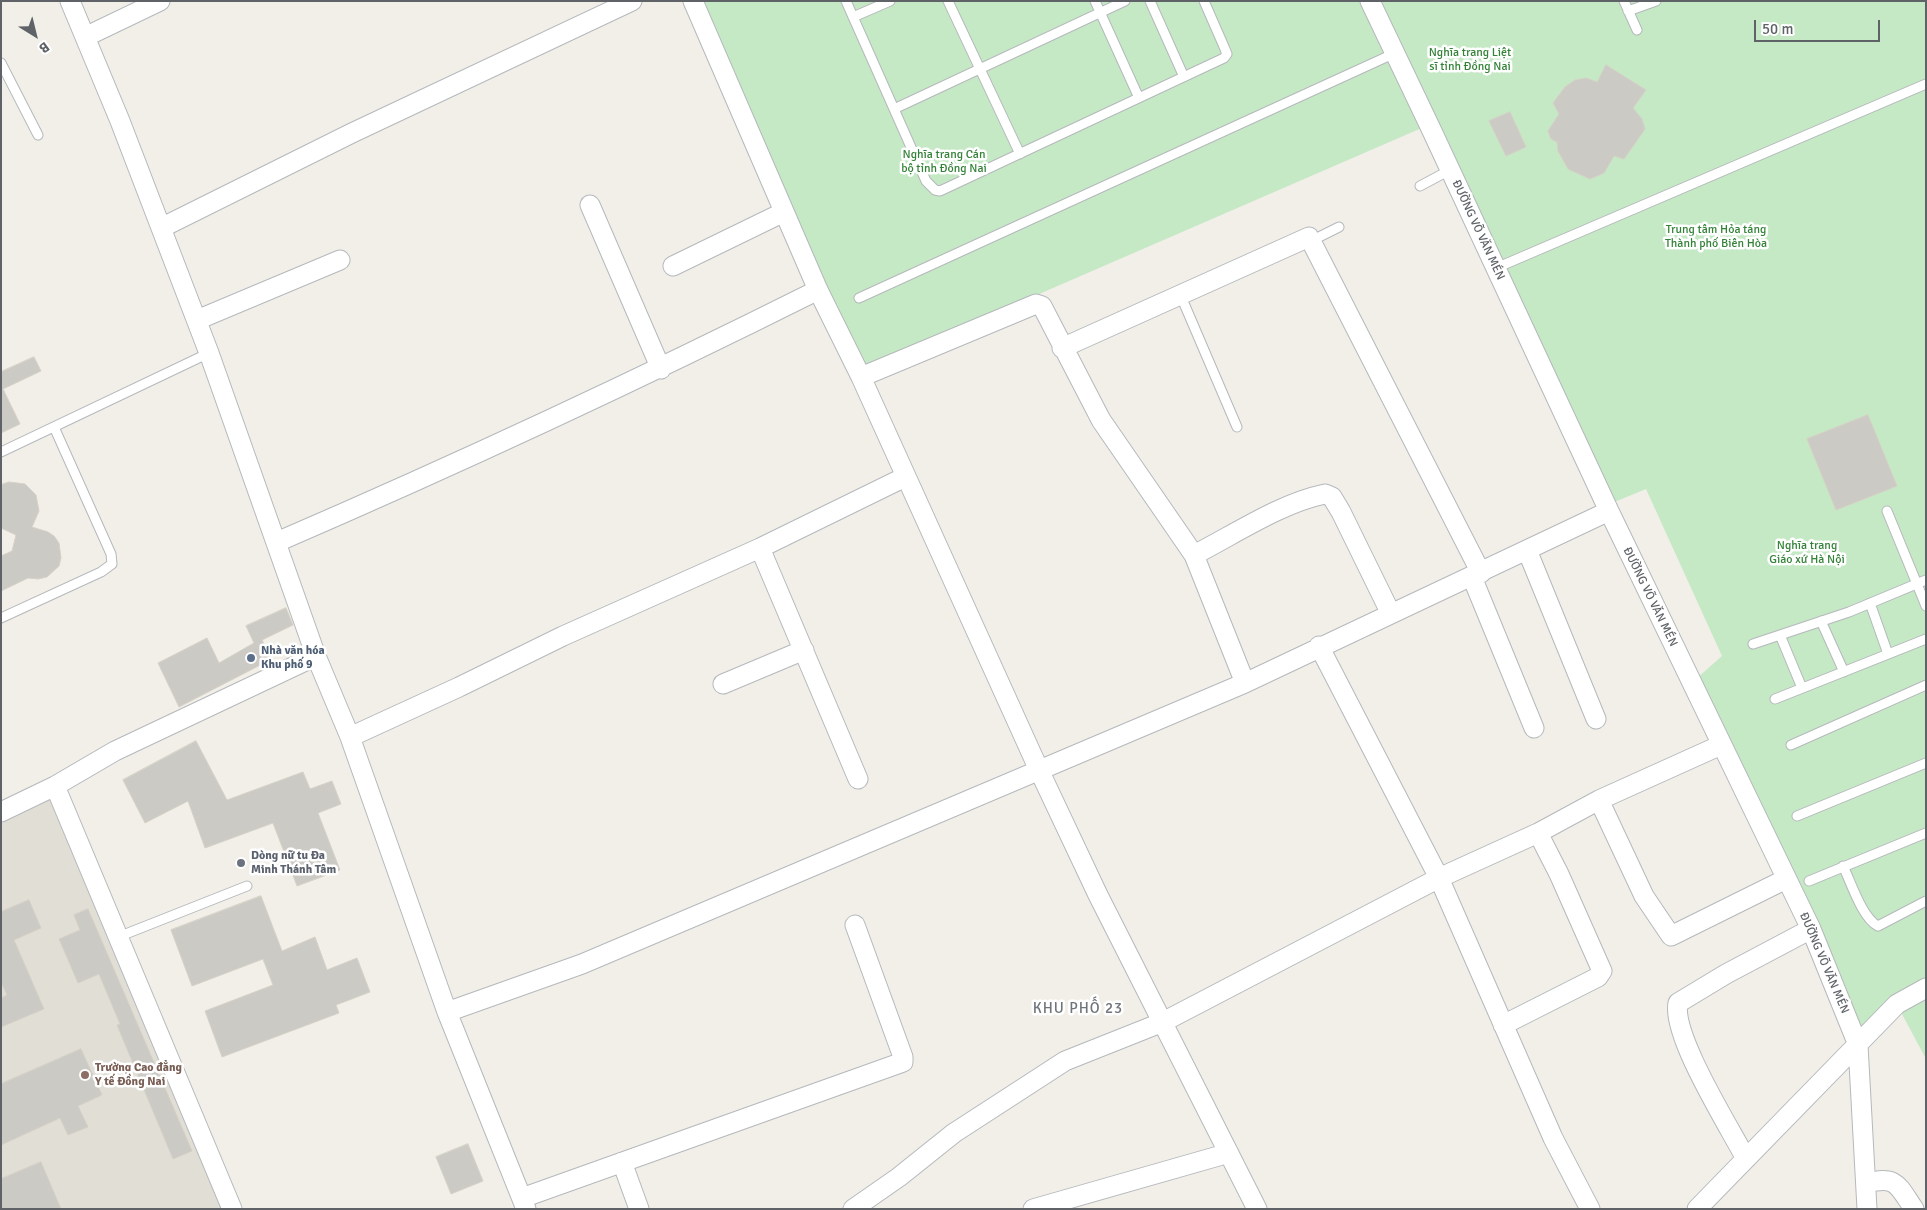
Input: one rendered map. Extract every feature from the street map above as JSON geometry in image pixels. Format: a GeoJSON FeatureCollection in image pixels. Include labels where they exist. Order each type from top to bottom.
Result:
{"type":"FeatureCollection","features":[{"type":"Feature","properties":{"kind":"street"},"geometry":{"type":"LineString","coordinates":[[70,1],[210,353],[316,656],[350,737],[447,1012],[524,1203],[622,1162],[903,1062],[903,1057],[855,925]]}},
{"type":"Feature","properties":{"kind":"street"},"geometry":{"type":"LineString","coordinates":[[85,37],[160,1]]}},
{"type":"Feature","properties":{"kind":"street"},"geometry":{"type":"LineString","coordinates":[[161,228],[352,133],[632,1]]}},
{"type":"Feature","properties":{"kind":"street"},"geometry":{"type":"LineString","coordinates":[[693,1],[818,290],[861,377],[1039,770],[1098,895],[1257,1209]]}},
{"type":"Feature","properties":{"kind":"street","name":"ĐƯỜNG VÕ VĂN MÉN"},"geometry":{"type":"LineString","coordinates":[[1370,1],[1393,54],[1450,170],[1609,511],[1811,929],[1858,1045],[1867,1209]]}},
{"type":"Feature","properties":{"kind":"street"},"geometry":{"type":"LineString","coordinates":[[590,205],[661,369]]}},
{"type":"Feature","properties":{"kind":"street"},"geometry":{"type":"LineString","coordinates":[[673,266],[784,212]]}},
{"type":"Feature","properties":{"kind":"street"},"geometry":{"type":"LineString","coordinates":[[1062,348],[1309,237],[1476,575],[1534,728]]}},
{"type":"Feature","properties":{"kind":"street"},"geometry":{"type":"LineString","coordinates":[[197,320],[340,260]]}},
{"type":"Feature","properties":{"kind":"street"},"geometry":{"type":"LineString","coordinates":[[277,542],[439,472],[496,443],[661,369],[818,290]]}},
{"type":"Feature","properties":{"kind":"street"},"geometry":{"type":"LineString","coordinates":[[861,377],[1036,304],[1042,306],[1062,348],[1101,420],[1194,555],[1245,683]]}},
{"type":"Feature","properties":{"kind":"street"},"geometry":{"type":"LineString","coordinates":[[350,737],[460,687],[563,636],[760,548],[905,477]]}},
{"type":"Feature","properties":{"kind":"street"},"geometry":{"type":"LineString","coordinates":[[1194,555],[1278,512],[1313,496],[1325,494],[1332,497],[1341,512],[1391,614]]}},
{"type":"Feature","properties":{"kind":"street"},"geometry":{"type":"LineString","coordinates":[[447,1012],[582,964],[1245,683],[1319,646],[1476,575],[1609,511]]}},
{"type":"Feature","properties":{"kind":"street"},"geometry":{"type":"LineString","coordinates":[[760,548],[858,779]]}},
{"type":"Feature","properties":{"kind":"street"},"geometry":{"type":"LineString","coordinates":[[1527,550],[1596,719]]}},
{"type":"Feature","properties":{"kind":"street"},"geometry":{"type":"LineString","coordinates":[[1319,646],[1439,878],[1553,1138],[1590,1209]]}},
{"type":"Feature","properties":{"kind":"street"},"geometry":{"type":"LineString","coordinates":[[723,684],[804,650]]}},
{"type":"Feature","properties":{"kind":"street"},"geometry":{"type":"LineString","coordinates":[[1,812],[55,786],[115,752],[316,656]]}},
{"type":"Feature","properties":{"kind":"street"},"geometry":{"type":"LineString","coordinates":[[853,1209],[898,1178],[954,1133],[1065,1061],[1163,1022],[1439,878],[1538,833],[1600,800],[1721,745]]}},
{"type":"Feature","properties":{"kind":"street"},"geometry":{"type":"LineString","coordinates":[[55,786],[232,1209]]}},
{"type":"Feature","properties":{"kind":"street"},"geometry":{"type":"LineString","coordinates":[[1600,800],[1644,896],[1671,936],[1786,879]]}},
{"type":"Feature","properties":{"kind":"street"},"geometry":{"type":"LineString","coordinates":[[1504,1025],[1598,977],[1602,971],[1559,874],[1538,833]]}},
{"type":"Feature","properties":{"kind":"street"},"geometry":{"type":"LineString","coordinates":[[1746,1159],[1689,1050],[1678,1024],[1676,1011],[1678,1003],[1709,984],[1811,929]]}},
{"type":"Feature","properties":{"kind":"street"},"geometry":{"type":"LineString","coordinates":[[1697,1209],[1897,1004],[1926,988]]}},
{"type":"Feature","properties":{"kind":"street"},"geometry":{"type":"LineString","coordinates":[[1033,1209],[1229,1153]]}},
{"type":"Feature","properties":{"kind":"street"},"geometry":{"type":"LineString","coordinates":[[622,1162],[639,1209]]}},
{"type":"Feature","properties":{"kind":"street"},"geometry":{"type":"LineString","coordinates":[[1867,1183],[1884,1178],[1890,1180],[1914,1209]]}},
{"type":"Feature","properties":{"kind":"lane"},"geometry":{"type":"LineString","coordinates":[[846,1],[926,181],[935,190],[948,189],[1224,58],[1227,54],[1204,1]]}},
{"type":"Feature","properties":{"kind":"lane"},"geometry":{"type":"LineString","coordinates":[[853,17],[890,1]]}},
{"type":"Feature","properties":{"kind":"lane"},"geometry":{"type":"LineString","coordinates":[[948,1],[1020,154]]}},
{"type":"Feature","properties":{"kind":"lane"},"geometry":{"type":"LineString","coordinates":[[1095,1],[1139,98]]}},
{"type":"Feature","properties":{"kind":"lane"},"geometry":{"type":"LineString","coordinates":[[894,109],[1125,1]]}},
{"type":"Feature","properties":{"kind":"lane"},"geometry":{"type":"LineString","coordinates":[[1150,1],[1184,77]]}},
{"type":"Feature","properties":{"kind":"lane"},"geometry":{"type":"LineString","coordinates":[[1624,1],[1637,30]]}},
{"type":"Feature","properties":{"kind":"lane"},"geometry":{"type":"LineString","coordinates":[[1628,11],[1656,1]]}},
{"type":"Feature","properties":{"kind":"lane"},"geometry":{"type":"LineString","coordinates":[[859,298],[1393,54]]}},
{"type":"Feature","properties":{"kind":"lane"},"geometry":{"type":"LineString","coordinates":[[1,63],[38,136]]}},
{"type":"Feature","properties":{"kind":"lane"},"geometry":{"type":"LineString","coordinates":[[1496,268],[1926,84]]}},
{"type":"Feature","properties":{"kind":"lane"},"geometry":{"type":"LineString","coordinates":[[1420,186],[1450,170]]}},
{"type":"Feature","properties":{"kind":"lane"},"geometry":{"type":"LineString","coordinates":[[1311,241],[1339,227]]}},
{"type":"Feature","properties":{"kind":"lane"},"geometry":{"type":"LineString","coordinates":[[1180,294],[1237,427]]}},
{"type":"Feature","properties":{"kind":"lane"},"geometry":{"type":"LineString","coordinates":[[1,452],[210,353]]}},
{"type":"Feature","properties":{"kind":"lane"},"geometry":{"type":"LineString","coordinates":[[1,618],[102,572],[112,564],[111,554],[54,427]]}},
{"type":"Feature","properties":{"kind":"lane"},"geometry":{"type":"LineString","coordinates":[[1887,511],[1921,582],[1926,606]]}},
{"type":"Feature","properties":{"kind":"lane"},"geometry":{"type":"LineString","coordinates":[[1753,644],[1822,621],[1921,582]]}},
{"type":"Feature","properties":{"kind":"lane"},"geometry":{"type":"LineString","coordinates":[[1870,603],[1888,654]]}},
{"type":"Feature","properties":{"kind":"lane"},"geometry":{"type":"LineString","coordinates":[[1822,621],[1844,672]]}},
{"type":"Feature","properties":{"kind":"lane"},"geometry":{"type":"LineString","coordinates":[[1780,635],[1802,688]]}},
{"type":"Feature","properties":{"kind":"lane"},"geometry":{"type":"LineString","coordinates":[[1775,699],[1926,639]]}},
{"type":"Feature","properties":{"kind":"lane"},"geometry":{"type":"LineString","coordinates":[[1791,745],[1926,686]]}},
{"type":"Feature","properties":{"kind":"lane"},"geometry":{"type":"LineString","coordinates":[[1797,816],[1926,762]]}},
{"type":"Feature","properties":{"kind":"lane"},"geometry":{"type":"LineString","coordinates":[[1809,881],[1926,832]]}},
{"type":"Feature","properties":{"kind":"lane"},"geometry":{"type":"LineString","coordinates":[[1843,866],[1864,911],[1872,923],[1878,926],[1926,901]]}},
{"type":"Feature","properties":{"kind":"lane"},"geometry":{"type":"LineString","coordinates":[[118,937],[247,886]]}},
{"type":"Feature","properties":{"kind":"shaded area","name":"Trường Cao đẳng Y tế Đồng Nai"},"geometry":{"type":"Polygon","coordinates":[[[51,794],[226,1209],[1,1209],[1,818],[51,794]]]}},
{"type":"Feature","properties":{"kind":"green space","name":"Nghĩa trang Cán bộ tỉnh Đồng Nai"},"geometry":{"type":"Polygon","coordinates":[[[700,1],[1363,1],[1424,127],[864,370],[826,290],[700,1]]]}},
{"type":"Feature","properties":{"kind":"green space"},"geometry":{"type":"Polygon","coordinates":[[[1376,1],[1926,1],[1926,1059],[1894,999],[1861,1034],[1696,679],[1722,656],[1646,489],[1612,503],[1376,1]]]}},
{"type":"Feature","properties":{"kind":"building"},"geometry":{"type":"Polygon","coordinates":[[[1606,65],[1646,90],[1633,108],[1642,119],[1645,129],[1624,159],[1614,156],[1604,173],[1590,179],[1568,169],[1558,151],[1557,142],[1551,139],[1548,131],[1559,114],[1553,103],[1565,87],[1575,80],[1586,78],[1597,82],[1606,65]]]}},
{"type":"Feature","properties":{"kind":"building"},"geometry":{"type":"Polygon","coordinates":[[[1510,112],[1526,147],[1506,156],[1489,121],[1510,112]]]}},
{"type":"Feature","properties":{"kind":"building"},"geometry":{"type":"Polygon","coordinates":[[[34,357],[41,371],[3,389],[20,424],[1,433],[1,372],[34,357]]]}},
{"type":"Feature","properties":{"kind":"building"},"geometry":{"type":"Polygon","coordinates":[[[1868,415],[1897,486],[1836,510],[1807,439],[1868,415]]]}},
{"type":"Feature","properties":{"kind":"building"},"geometry":{"type":"Polygon","coordinates":[[[9,482],[25,484],[36,495],[39,511],[32,527],[54,536],[59,543],[61,558],[59,566],[47,577],[38,579],[28,578],[1,591],[1,556],[12,551],[16,535],[1,528],[1,485],[9,482]]]}},
{"type":"Feature","properties":{"kind":"building"},"geometry":{"type":"Polygon","coordinates":[[[286,608],[293,625],[262,640],[272,659],[179,707],[158,663],[207,638],[219,663],[254,643],[246,626],[286,608]]]}},
{"type":"Feature","properties":{"kind":"building"},"geometry":{"type":"Polygon","coordinates":[[[196,741],[227,800],[303,772],[310,789],[332,781],[341,804],[318,813],[340,870],[297,886],[273,823],[205,848],[188,801],[145,823],[123,780],[196,741]]]}},
{"type":"Feature","properties":{"kind":"building"},"geometry":{"type":"Polygon","coordinates":[[[261,896],[282,951],[315,937],[327,970],[357,958],[370,992],[336,1005],[339,1013],[222,1057],[205,1011],[273,985],[263,959],[192,986],[171,930],[261,896]]]}},
{"type":"Feature","properties":{"kind":"building"},"geometry":{"type":"Polygon","coordinates":[[[29,900],[41,928],[14,940],[44,1009],[1,1027],[1,998],[7,995],[1,982],[1,912],[29,900]]]}},
{"type":"Feature","properties":{"kind":"building"},"geometry":{"type":"Polygon","coordinates":[[[88,909],[192,1151],[173,1159],[117,1025],[120,1024],[99,974],[78,983],[59,939],[80,930],[74,915],[88,909]]]}},
{"type":"Feature","properties":{"kind":"building"},"geometry":{"type":"Polygon","coordinates":[[[81,1049],[102,1095],[78,1106],[88,1127],[68,1135],[60,1118],[1,1145],[1,1084],[81,1049]]]}},
{"type":"Feature","properties":{"kind":"building"},"geometry":{"type":"Polygon","coordinates":[[[468,1144],[483,1181],[451,1194],[436,1157],[468,1144]]]}},
{"type":"Feature","properties":{"kind":"building"},"geometry":{"type":"Polygon","coordinates":[[[41,1162],[61,1209],[1,1209],[1,1179],[41,1162]]]}},
{"type":"Feature","properties":{"kind":"place","name":"Nhà văn hóa Khu phố 9"},"geometry":{"type":"Point","coordinates":[251,658]}},
{"type":"Feature","properties":{"kind":"place","name":"Dòng nữ tu Đa Minh Thánh Tâm"},"geometry":{"type":"Point","coordinates":[241,863]}},
{"type":"Feature","properties":{"kind":"place","name":"Trường Cao đẳng Y tế Đồng Nai"},"geometry":{"type":"Point","coordinates":[85,1075]}},
{"type":"Feature","properties":{"kind":"district","name":"KHU PHỐ 23"},"geometry":{"type":"Point","coordinates":[1078,1009]}},
{"type":"Feature","properties":{"kind":"park label","name":"Nghĩa trang Liệt sĩ tỉnh Đồng Nai"},"geometry":{"type":"Point","coordinates":[1470,60]}},
{"type":"Feature","properties":{"kind":"park label","name":"Trung tâm Hỏa táng Thành phố Biên Hòa"},"geometry":{"type":"Point","coordinates":[1716,237]}},
{"type":"Feature","properties":{"kind":"park label","name":"Nghĩa trang Giáo xứ Hà Nội"},"geometry":{"type":"Point","coordinates":[1807,553]}}]}
